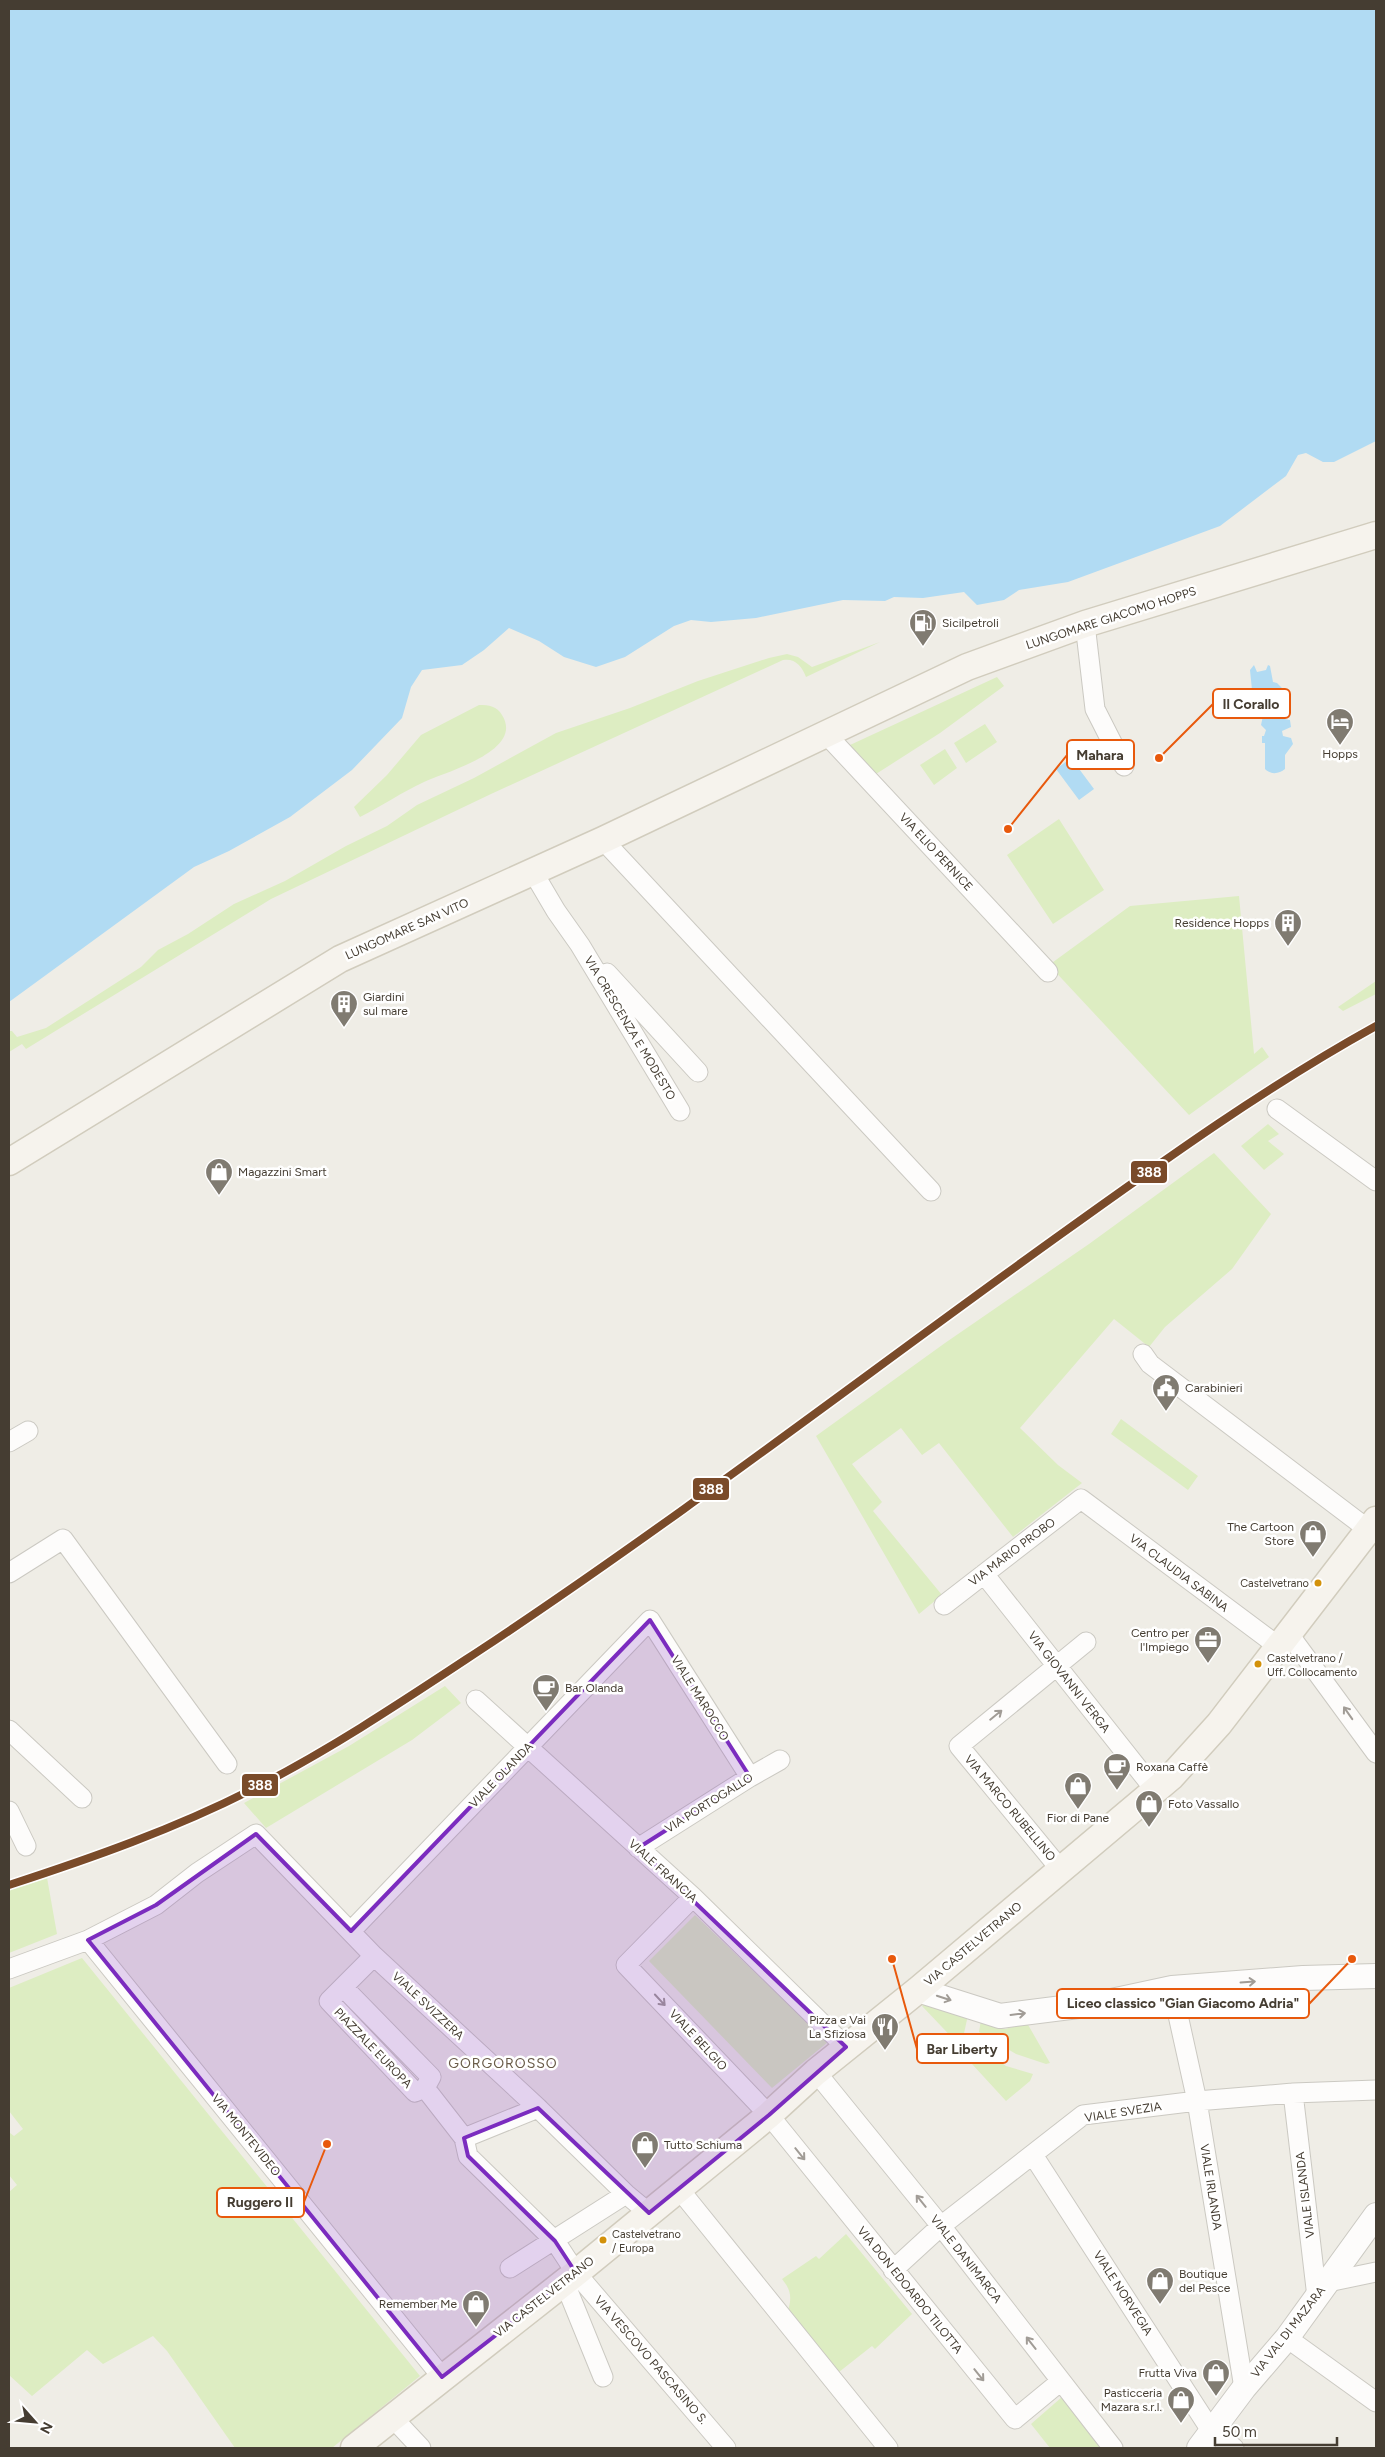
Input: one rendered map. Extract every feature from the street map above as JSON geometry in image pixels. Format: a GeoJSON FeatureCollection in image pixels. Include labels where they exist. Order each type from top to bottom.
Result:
{"type":"FeatureCollection","features":[{"type":"Feature","properties":{"kind":"main road","name":"LUNGOMARE GIACOMO HOPPS"},"geometry":{"type":"LineString","coordinates":[[825,733],[967,667],[1085,624],[1376,534]]}},
{"type":"Feature","properties":{"kind":"main road","name":"LUNGOMARE SAN VITO"},"geometry":{"type":"LineString","coordinates":[[9,1162],[340,959],[603,840],[825,733]]}},
{"type":"Feature","properties":{"kind":"main road","name":"VIA CASTELVETRANO"},"geometry":{"type":"LineString","coordinates":[[354,2448],[769,2116],[816,2072],[918,1990],[1171,1777],[1219,1724],[1373,1525]]}},
{"type":"Feature","properties":{"kind":"street"},"geometry":{"type":"LineString","coordinates":[[1085,624],[1095,709],[1124,766]]}},
{"type":"Feature","properties":{"kind":"street","name":"VIA ELIO PERNICE"},"geometry":{"type":"LineString","coordinates":[[825,733],[1048,972]]}},
{"type":"Feature","properties":{"kind":"street"},"geometry":{"type":"LineString","coordinates":[[603,840],[931,1191]]}},
{"type":"Feature","properties":{"kind":"street","name":"VIA CRESCENZA E MODESTO"},"geometry":{"type":"LineString","coordinates":[[533,872],[556,911],[580,945],[680,1111]]}},
{"type":"Feature","properties":{"kind":"street","name":"VIA CRESCENZA E MODESTO"},"geometry":{"type":"LineString","coordinates":[[580,945],[698,1072]]}},
{"type":"Feature","properties":{"kind":"street"},"geometry":{"type":"LineString","coordinates":[[1277,1109],[1376,1181]]}},
{"type":"Feature","properties":{"kind":"street"},"geometry":{"type":"LineString","coordinates":[[1144,1354],[1150,1364],[1373,1525]]}},
{"type":"Feature","properties":{"kind":"street"},"geometry":{"type":"LineString","coordinates":[[9,1442],[28,1431]]}},
{"type":"Feature","properties":{"kind":"street","name":"VIA MARIO PROBO"},"geometry":{"type":"LineString","coordinates":[[944,1605],[1081,1499]]}},
{"type":"Feature","properties":{"kind":"street","name":"VIA CLAUDIA SABINA"},"geometry":{"type":"LineString","coordinates":[[1081,1499],[1283,1640],[1376,1753]]}},
{"type":"Feature","properties":{"kind":"street"},"geometry":{"type":"LineString","coordinates":[[9,1574],[64,1539],[227,1764]]}},
{"type":"Feature","properties":{"kind":"street","name":"VIA GIOVANNI VERGA"},"geometry":{"type":"LineString","coordinates":[[984,1574],[1155,1790]]}},
{"type":"Feature","properties":{"kind":"street","name":"VIALE OLANDA"},"geometry":{"type":"LineString","coordinates":[[351,1931],[650,1620]]}},
{"type":"Feature","properties":{"kind":"street","name":"VIALE MAROCCO"},"geometry":{"type":"LineString","coordinates":[[650,1620],[750,1777]]}},
{"type":"Feature","properties":{"kind":"street"},"geometry":{"type":"LineString","coordinates":[[1056,1666],[1086,1642]]}},
{"type":"Feature","properties":{"kind":"street","name":"VIA MARCO RUBELLINO"},"geometry":{"type":"LineString","coordinates":[[1056,1666],[959,1746],[1061,1870]]}},
{"type":"Feature","properties":{"kind":"street","name":"VIALE FRANCIA"},"geometry":{"type":"LineString","coordinates":[[476,1700],[693,1897],[846,2047]]}},
{"type":"Feature","properties":{"kind":"street"},"geometry":{"type":"LineString","coordinates":[[9,1730],[82,1798]]}},
{"type":"Feature","properties":{"kind":"street","name":"VIA PORTOGALLO"},"geometry":{"type":"LineString","coordinates":[[638,1848],[780,1760]]}},
{"type":"Feature","properties":{"kind":"street"},"geometry":{"type":"LineString","coordinates":[[9,1811],[26,1846]]}},
{"type":"Feature","properties":{"kind":"street","name":"VIALE SVIZZERA"},"geometry":{"type":"LineString","coordinates":[[88,1940],[156,1906],[197,1873],[256,1834],[374,1956],[538,2108],[626,2194],[649,2213]]}},
{"type":"Feature","properties":{"kind":"street","name":"VIALE BELGIO"},"geometry":{"type":"LineString","coordinates":[[693,1897],[626,1964],[769,2116]]}},
{"type":"Feature","properties":{"kind":"street"},"geometry":{"type":"LineString","coordinates":[[9,1969],[88,1940]]}},
{"type":"Feature","properties":{"kind":"street","name":"VIA MONTEVIDEO"},"geometry":{"type":"LineString","coordinates":[[88,1940],[442,2377]]}},
{"type":"Feature","properties":{"kind":"street","name":"PIAZZALE EUROPA"},"geometry":{"type":"LineString","coordinates":[[374,1956],[343,1987],[431,2077],[425,2088],[464,2138]]}},
{"type":"Feature","properties":{"kind":"street"},"geometry":{"type":"LineString","coordinates":[[918,1990],[1000,2016],[1102,2003],[1172,1988],[1303,1978],[1376,1976]]}},
{"type":"Feature","properties":{"kind":"street","name":"VIALE IRLANDA"},"geometry":{"type":"LineString","coordinates":[[1172,1988],[1197,2101],[1244,2388]]}},
{"type":"Feature","properties":{"kind":"street","name":"VIALE DANIMARCA"},"geometry":{"type":"LineString","coordinates":[[816,2072],[942,2226],[1113,2448]]}},
{"type":"Feature","properties":{"kind":"street","name":"VIALE SVEZIA"},"geometry":{"type":"LineString","coordinates":[[893,2270],[942,2226],[1083,2116],[1197,2101],[1293,2093],[1376,2090]]}},
{"type":"Feature","properties":{"kind":"street","name":"VIALE ISLANDA"},"geometry":{"type":"LineString","coordinates":[[1293,2093],[1323,2290]]}},
{"type":"Feature","properties":{"kind":"street"},"geometry":{"type":"LineString","coordinates":[[538,2108],[464,2138],[468,2156],[555,2241],[570,2277],[603,2378]]}},
{"type":"Feature","properties":{"kind":"street","name":"VIA DON EDOARDO TILOTTA"},"geometry":{"type":"LineString","coordinates":[[769,2116],[1015,2419],[1061,2381]]}},
{"type":"Feature","properties":{"kind":"street","name":"VIALE NORVEGIA"},"geometry":{"type":"LineString","coordinates":[[1033,2155],[1206,2440]]}},
{"type":"Feature","properties":{"kind":"street"},"geometry":{"type":"LineString","coordinates":[[679,2189],[888,2448]]}},
{"type":"Feature","properties":{"kind":"street"},"geometry":{"type":"LineString","coordinates":[[510,2268],[626,2194]]}},
{"type":"Feature","properties":{"kind":"street","name":"VIA VAL DI MAZARA"},"geometry":{"type":"LineString","coordinates":[[1206,2440],[1244,2388],[1287,2338],[1376,2216]]}},
{"type":"Feature","properties":{"kind":"street"},"geometry":{"type":"LineString","coordinates":[[1323,2290],[1376,2272]]}},
{"type":"Feature","properties":{"kind":"street","name":"VIA VESCOVO PASCASINO S."},"geometry":{"type":"LineString","coordinates":[[570,2277],[726,2448]]}},
{"type":"Feature","properties":{"kind":"street"},"geometry":{"type":"LineString","coordinates":[[1287,2338],[1376,2401]]}},
{"type":"Feature","properties":{"kind":"street"},"geometry":{"type":"LineString","coordinates":[[392,2417],[421,2448]]}},
{"type":"Feature","properties":{"kind":"street"},"geometry":{"type":"LineString","coordinates":[[1206,2440],[1234,2448]]}},
{"type":"Feature","properties":{"kind":"highlighted area"},"geometry":{"type":"Polygon","coordinates":[[[650,1620],[750,1777],[638,1848],[846,2047],[769,2115],[649,2213],[538,2108],[464,2138],[468,2156],[555,2241],[576,2273],[442,2377],[88,1940],[156,1905],[256,1834],[351,1931],[650,1620]]]}},
{"type":"Feature","properties":{"kind":"green space"},"geometry":{"type":"Polygon","coordinates":[[[880,642],[806,677],[798,664],[791,660],[783,660],[491,794],[271,899],[26,1049],[22,1044],[9,1052],[9,1031],[12,1031],[17,1037],[46,1028],[141,967],[158,950],[188,934],[234,904],[285,881],[346,846],[387,826],[417,805],[474,778],[556,733],[630,708],[698,681],[769,658],[787,654],[798,657],[812,667],[880,642]]]}},
{"type":"Feature","properties":{"kind":"green space"},"geometry":{"type":"Polygon","coordinates":[[[997,677],[1004,686],[940,733],[876,774],[850,745],[997,677]]]}},
{"type":"Feature","properties":{"kind":"green space"},"geometry":{"type":"Polygon","coordinates":[[[479,705],[495,708],[502,715],[506,728],[502,739],[493,749],[464,766],[416,786],[360,817],[354,807],[387,775],[421,735],[479,705]]]}},
{"type":"Feature","properties":{"kind":"green space"},"geometry":{"type":"Polygon","coordinates":[[[985,724],[997,742],[966,763],[954,743],[985,724]]]}},
{"type":"Feature","properties":{"kind":"green space"},"geometry":{"type":"Polygon","coordinates":[[[945,749],[957,768],[934,785],[920,765],[945,749]]]}},
{"type":"Feature","properties":{"kind":"green space"},"geometry":{"type":"Polygon","coordinates":[[[1059,819],[1104,890],[1053,924],[1007,855],[1059,819]]]}},
{"type":"Feature","properties":{"kind":"green space"},"geometry":{"type":"Polygon","coordinates":[[[1239,896],[1254,1054],[1262,1047],[1269,1057],[1189,1115],[1049,965],[1130,906],[1239,896]]]}},
{"type":"Feature","properties":{"kind":"green space"},"geometry":{"type":"Polygon","coordinates":[[[1376,981],[1376,994],[1343,1011],[1338,1007],[1376,981]]]}},
{"type":"Feature","properties":{"kind":"green space"},"geometry":{"type":"Polygon","coordinates":[[[1268,1124],[1279,1134],[1268,1141],[1284,1154],[1264,1170],[1241,1146],[1268,1124]]]}},
{"type":"Feature","properties":{"kind":"green space"},"geometry":{"type":"Polygon","coordinates":[[[1214,1153],[1271,1214],[1232,1269],[1165,1327],[1149,1347],[1114,1319],[1020,1428],[1058,1465],[1082,1483],[1013,1537],[939,1443],[922,1455],[901,1428],[852,1464],[882,1502],[873,1511],[942,1595],[919,1614],[816,1436],[945,1343],[1089,1244],[1214,1153]]]}},
{"type":"Feature","properties":{"kind":"green space"},"geometry":{"type":"Polygon","coordinates":[[[1121,1419],[1198,1476],[1188,1490],[1111,1434],[1121,1419]]]}},
{"type":"Feature","properties":{"kind":"green space"},"geometry":{"type":"Polygon","coordinates":[[[445,1686],[461,1703],[412,1740],[266,1828],[244,1803],[349,1746],[445,1686]]]}},
{"type":"Feature","properties":{"kind":"green space"},"geometry":{"type":"Polygon","coordinates":[[[46,1872],[57,1934],[9,1953],[9,1886],[46,1872]]]}},
{"type":"Feature","properties":{"kind":"green space"},"geometry":{"type":"Polygon","coordinates":[[[695,1915],[828,2042],[772,2088],[649,1961],[695,1915]]]}},
{"type":"Feature","properties":{"kind":"green space"},"geometry":{"type":"Polygon","coordinates":[[[82,1958],[420,2376],[332,2448],[235,2448],[167,2351],[153,2336],[103,2364],[87,2350],[32,2396],[9,2375],[9,2192],[17,2185],[9,2175],[9,2135],[10,2133],[14,2136],[23,2129],[9,2111],[9,1988],[82,1958]]]}},
{"type":"Feature","properties":{"kind":"green space"},"geometry":{"type":"Polygon","coordinates":[[[926,2002],[968,2015],[961,2047],[922,2006],[926,2002]]]}},
{"type":"Feature","properties":{"kind":"green space"},"geometry":{"type":"Polygon","coordinates":[[[981,2020],[1005,2029],[1027,2023],[1050,2063],[1046,2064],[1016,2054],[979,2032],[981,2020]]]}},
{"type":"Feature","properties":{"kind":"green space"},"geometry":{"type":"Polygon","coordinates":[[[976,2045],[1006,2066],[1033,2074],[1030,2081],[1006,2101],[972,2064],[976,2045]]]}},
{"type":"Feature","properties":{"kind":"green space"},"geometry":{"type":"Polygon","coordinates":[[[846,2234],[912,2314],[875,2349],[872,2346],[839,2372],[833,2374],[788,2311],[790,2294],[782,2279],[816,2256],[819,2259],[846,2234]]]}},
{"type":"Feature","properties":{"kind":"green space"},"geometry":{"type":"Polygon","coordinates":[[[1062,2397],[1100,2448],[1050,2448],[1031,2424],[1062,2397]]]}},
{"type":"Feature","properties":{"kind":"water"},"geometry":{"type":"Polygon","coordinates":[[[9,9],[1376,9],[1376,441],[1334,462],[1323,462],[1306,453],[1298,455],[1286,476],[1220,526],[1068,582],[1019,590],[1004,600],[977,605],[964,592],[923,598],[894,597],[885,601],[843,600],[756,618],[711,622],[691,620],[674,626],[625,657],[596,667],[564,657],[539,641],[509,628],[484,650],[462,665],[422,670],[411,687],[402,718],[352,770],[290,817],[229,851],[194,867],[9,1002],[9,9]]]}},
{"type":"Feature","properties":{"kind":"water"},"geometry":{"type":"Polygon","coordinates":[[[1254,665],[1257,672],[1266,670],[1268,665],[1270,666],[1273,682],[1277,683],[1290,696],[1286,704],[1280,704],[1278,718],[1290,720],[1291,727],[1282,731],[1283,736],[1291,738],[1293,744],[1285,755],[1285,769],[1278,773],[1272,773],[1265,769],[1265,743],[1262,743],[1262,736],[1264,736],[1266,730],[1261,725],[1263,716],[1254,710],[1250,670],[1254,665]]]}},
{"type":"Feature","properties":{"kind":"water"},"geometry":{"type":"Polygon","coordinates":[[[1071,758],[1094,789],[1079,800],[1056,769],[1071,758]]]}},
{"type":"Feature","properties":{"kind":"transit line","name":"388"},"geometry":{"type":"LineString","coordinates":[[9,1885],[132,1842],[192,1818],[283,1773],[375,1719],[494,1641],[635,1544],[1170,1157],[1251,1102],[1376,1026]]}},
{"type":"Feature","properties":{"kind":"place","name":"Sicilpetroli"},"geometry":{"type":"Point","coordinates":[923,647]}},
{"type":"Feature","properties":{"kind":"place","name":"Hopps"},"geometry":{"type":"Point","coordinates":[1340,746]}},
{"type":"Feature","properties":{"kind":"place","name":"Il Corallo"},"geometry":{"type":"Point","coordinates":[1159,758]}},
{"type":"Feature","properties":{"kind":"place","name":"Mahara"},"geometry":{"type":"Point","coordinates":[1008,829]}},
{"type":"Feature","properties":{"kind":"place","name":"Residence Hopps"},"geometry":{"type":"Point","coordinates":[1288,947]}},
{"type":"Feature","properties":{"kind":"place","name":"Giardini sul mare"},"geometry":{"type":"Point","coordinates":[344,1028]}},
{"type":"Feature","properties":{"kind":"place","name":"Magazzini Smart"},"geometry":{"type":"Point","coordinates":[219,1196]}},
{"type":"Feature","properties":{"kind":"place","name":"Carabinieri"},"geometry":{"type":"Point","coordinates":[1166,1412]}},
{"type":"Feature","properties":{"kind":"place","name":"The Cartoon Store"},"geometry":{"type":"Point","coordinates":[1313,1558]}},
{"type":"Feature","properties":{"kind":"place","name":"Castelvetrano"},"geometry":{"type":"Point","coordinates":[1318,1583]}},
{"type":"Feature","properties":{"kind":"place","name":"Centro per l'Impiego"},"geometry":{"type":"Point","coordinates":[1208,1664]}},
{"type":"Feature","properties":{"kind":"place","name":"Castelvetrano / Uff. Collocamento"},"geometry":{"type":"Point","coordinates":[1258,1664]}},
{"type":"Feature","properties":{"kind":"place","name":"Bar Olanda"},"geometry":{"type":"Point","coordinates":[546,1712]}},
{"type":"Feature","properties":{"kind":"place","name":"Roxana Caffè"},"geometry":{"type":"Point","coordinates":[1117,1791]}},
{"type":"Feature","properties":{"kind":"place","name":"Fior di Pane"},"geometry":{"type":"Point","coordinates":[1078,1810]}},
{"type":"Feature","properties":{"kind":"place","name":"Foto Vassallo"},"geometry":{"type":"Point","coordinates":[1149,1828]}},
{"type":"Feature","properties":{"kind":"place","name":"Bar Liberty"},"geometry":{"type":"Point","coordinates":[892,1959]}},
{"type":"Feature","properties":{"kind":"place","name":"Liceo classico \"Gian Giacomo Adria\""},"geometry":{"type":"Point","coordinates":[1352,1959]}},
{"type":"Feature","properties":{"kind":"place","name":"Pizza e Vai La Sfiziosa"},"geometry":{"type":"Point","coordinates":[885,2051]}},
{"type":"Feature","properties":{"kind":"place","name":"Ruggero II"},"geometry":{"type":"Point","coordinates":[327,2144]}},
{"type":"Feature","properties":{"kind":"place","name":"Tutto Schiuma"},"geometry":{"type":"Point","coordinates":[645,2169]}},
{"type":"Feature","properties":{"kind":"place","name":"Castelvetrano / Europa"},"geometry":{"type":"Point","coordinates":[603,2240]}},
{"type":"Feature","properties":{"kind":"place","name":"Boutique del Pesce"},"geometry":{"type":"Point","coordinates":[1160,2305]}},
{"type":"Feature","properties":{"kind":"place","name":"Remember Me"},"geometry":{"type":"Point","coordinates":[476,2328]}},
{"type":"Feature","properties":{"kind":"place","name":"Frutta Viva"},"geometry":{"type":"Point","coordinates":[1216,2397]}},
{"type":"Feature","properties":{"kind":"place","name":"Pasticceria Mazara s.r.l."},"geometry":{"type":"Point","coordinates":[1181,2424]}},
{"type":"Feature","properties":{"kind":"district","name":"GORGOROSSO"},"geometry":{"type":"Point","coordinates":[503,2063]}}]}
